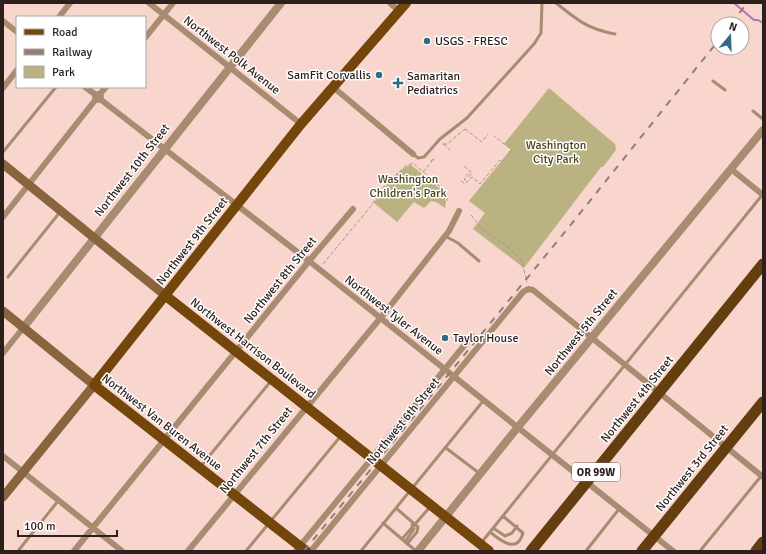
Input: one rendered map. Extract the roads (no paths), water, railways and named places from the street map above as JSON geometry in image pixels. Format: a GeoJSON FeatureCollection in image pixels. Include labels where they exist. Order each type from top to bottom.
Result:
{"type":"FeatureCollection","features":[{"type":"Feature","properties":{"kind":"highway","name":"Northwest 4th Street"},"geometry":{"type":"LineString","coordinates":[[532,551],[763,264]]}},
{"type":"Feature","properties":{"kind":"highway","name":"Northwest 3rd Street"},"geometry":{"type":"LineString","coordinates":[[642,551],[763,402]]}},
{"type":"Feature","properties":{"kind":"highway"},"geometry":{"type":"LineString","coordinates":[[756,551],[763,542]]}},
{"type":"Feature","properties":{"kind":"main road","name":"Northwest 9th Street"},"geometry":{"type":"LineString","coordinates":[[3,497],[166,296],[301,124],[402,7]]}},
{"type":"Feature","properties":{"kind":"main road","name":"Northwest Harrison Boulevard"},"geometry":{"type":"LineString","coordinates":[[3,164],[166,296],[489,551]]}},
{"type":"Feature","properties":{"kind":"main road","name":"Northwest Van Buren Avenue"},"geometry":{"type":"LineString","coordinates":[[3,311],[94,385],[234,494],[300,549]]}},
{"type":"Feature","properties":{"kind":"street"},"geometry":{"type":"LineString","coordinates":[[60,16],[70,3]]}},
{"type":"Feature","properties":{"kind":"street","name":"Northwest Polk Avenue"},"geometry":{"type":"LineString","coordinates":[[149,3],[301,124]]}},
{"type":"Feature","properties":{"kind":"street"},"geometry":{"type":"LineString","coordinates":[[146,37],[173,3]]}},
{"type":"Feature","properties":{"kind":"street","name":"Northwest 10th Street"},"geometry":{"type":"LineString","coordinates":[[3,353],[281,3]]}},
{"type":"Feature","properties":{"kind":"street"},"geometry":{"type":"LineString","coordinates":[[390,3],[402,7]]}},
{"type":"Feature","properties":{"kind":"street"},"geometry":{"type":"LineString","coordinates":[[3,21],[16,31]]}},
{"type":"Feature","properties":{"kind":"street"},"geometry":{"type":"LineString","coordinates":[[3,88],[16,71]]}},
{"type":"Feature","properties":{"kind":"street"},"geometry":{"type":"LineString","coordinates":[[333,87],[413,154]]}},
{"type":"Feature","properties":{"kind":"street","name":"Northwest Tyler Avenue"},"geometry":{"type":"LineString","coordinates":[[86,88],[164,150],[309,261],[673,551]]}},
{"type":"Feature","properties":{"kind":"street"},"geometry":{"type":"LineString","coordinates":[[3,217],[105,88]]}},
{"type":"Feature","properties":{"kind":"street","name":"Northwest 5th Street"},"geometry":{"type":"LineString","coordinates":[[417,551],[763,130]]}},
{"type":"Feature","properties":{"kind":"street"},"geometry":{"type":"LineString","coordinates":[[731,169],[763,195]]}},
{"type":"Feature","properties":{"kind":"street","name":"Northwest 8th Street"},"geometry":{"type":"LineString","coordinates":[[74,551],[309,261],[353,209]]}},
{"type":"Feature","properties":{"kind":"street","name":"Northwest 7th Street"},"geometry":{"type":"LineString","coordinates":[[188,551],[380,318],[449,231],[459,211]]}},
{"type":"Feature","properties":{"kind":"street","name":"Northwest 6th Street"},"geometry":{"type":"LineString","coordinates":[[311,551],[522,292],[528,288],[533,290],[592,338]]}},
{"type":"Feature","properties":{"kind":"street","name":"Northwest 6th Street"},"geometry":{"type":"LineString","coordinates":[[300,549],[472,336]]}},
{"type":"Feature","properties":{"kind":"street"},"geometry":{"type":"LineString","coordinates":[[592,338],[762,475]]}},
{"type":"Feature","properties":{"kind":"street"},"geometry":{"type":"LineString","coordinates":[[3,456],[122,551]]}},
{"type":"Feature","properties":{"kind":"lane"},"geometry":{"type":"LineString","coordinates":[[413,154],[418,158],[424,157],[440,139],[467,118],[534,44],[541,32],[542,3]]}},
{"type":"Feature","properties":{"kind":"lane"},"geometry":{"type":"LineString","coordinates":[[556,3],[579,21],[598,31],[615,34]]}},
{"type":"Feature","properties":{"kind":"lane"},"geometry":{"type":"LineString","coordinates":[[713,82],[725,90]]}},
{"type":"Feature","properties":{"kind":"lane"},"geometry":{"type":"LineString","coordinates":[[3,152],[55,88]]}},
{"type":"Feature","properties":{"kind":"lane"},"geometry":{"type":"LineString","coordinates":[[753,111],[763,119]]}},
{"type":"Feature","properties":{"kind":"lane"},"geometry":{"type":"LineString","coordinates":[[480,544],[763,195]]}},
{"type":"Feature","properties":{"kind":"lane"},"geometry":{"type":"LineString","coordinates":[[8,277],[61,211]]}},
{"type":"Feature","properties":{"kind":"lane"},"geometry":{"type":"LineString","coordinates":[[445,236],[458,243],[479,261]]}},
{"type":"Feature","properties":{"kind":"lane"},"geometry":{"type":"LineString","coordinates":[[200,468],[272,380]]}},
{"type":"Feature","properties":{"kind":"lane"},"geometry":{"type":"LineString","coordinates":[[361,551],[484,400]]}},
{"type":"Feature","properties":{"kind":"lane"},"geometry":{"type":"LineString","coordinates":[[246,551],[342,435]]}},
{"type":"Feature","properties":{"kind":"lane"},"geometry":{"type":"LineString","coordinates":[[446,448],[480,474]]}},
{"type":"Feature","properties":{"kind":"lane"},"geometry":{"type":"LineString","coordinates":[[700,551],[762,475]]}},
{"type":"Feature","properties":{"kind":"lane"},"geometry":{"type":"LineString","coordinates":[[18,551],[58,500]]}},
{"type":"Feature","properties":{"kind":"lane"},"geometry":{"type":"LineString","coordinates":[[404,541],[414,525],[432,506]]}},
{"type":"Feature","properties":{"kind":"lane"},"geometry":{"type":"LineString","coordinates":[[396,508],[418,527],[418,530],[404,541]]}},
{"type":"Feature","properties":{"kind":"lane"},"geometry":{"type":"LineString","coordinates":[[586,551],[619,509]]}},
{"type":"Feature","properties":{"kind":"lane"},"geometry":{"type":"LineString","coordinates":[[490,532],[506,544],[517,544],[523,532],[503,516]]}},
{"type":"Feature","properties":{"kind":"lane"},"geometry":{"type":"LineString","coordinates":[[383,523],[417,551]]}},
{"type":"Feature","properties":{"kind":"lane"},"geometry":{"type":"LineString","coordinates":[[493,528],[505,536],[512,533],[517,526]]}},
{"type":"Feature","properties":{"kind":"waterway"},"geometry":{"type":"LineString","coordinates":[[734,3],[754,20],[758,20],[763,23]]}},
{"type":"Feature","properties":{"kind":"railway"},"geometry":{"type":"LineString","coordinates":[[737,16],[747,3]]}},
{"type":"Feature","properties":{"kind":"railway"},"geometry":{"type":"LineString","coordinates":[[304,551],[573,222],[710,51]]}},
{"type":"Feature","properties":{"kind":"place","name":"USGS - FRESC"},"geometry":{"type":"Point","coordinates":[427,41]}},
{"type":"Feature","properties":{"kind":"place","name":"SamFit Corvallis"},"geometry":{"type":"Point","coordinates":[379,75]}},
{"type":"Feature","properties":{"kind":"place","name":"Samaritan Pediatrics"},"geometry":{"type":"Point","coordinates":[398,83]}},
{"type":"Feature","properties":{"kind":"place","name":"Taylor House"},"geometry":{"type":"Point","coordinates":[445,338]}},
{"type":"Feature","properties":{"kind":"park label","name":"Washington City Park"},"geometry":{"type":"Point","coordinates":[556,152]}},
{"type":"Feature","properties":{"kind":"park label","name":"Washington Children's Park"},"geometry":{"type":"Point","coordinates":[408,186]}}]}
